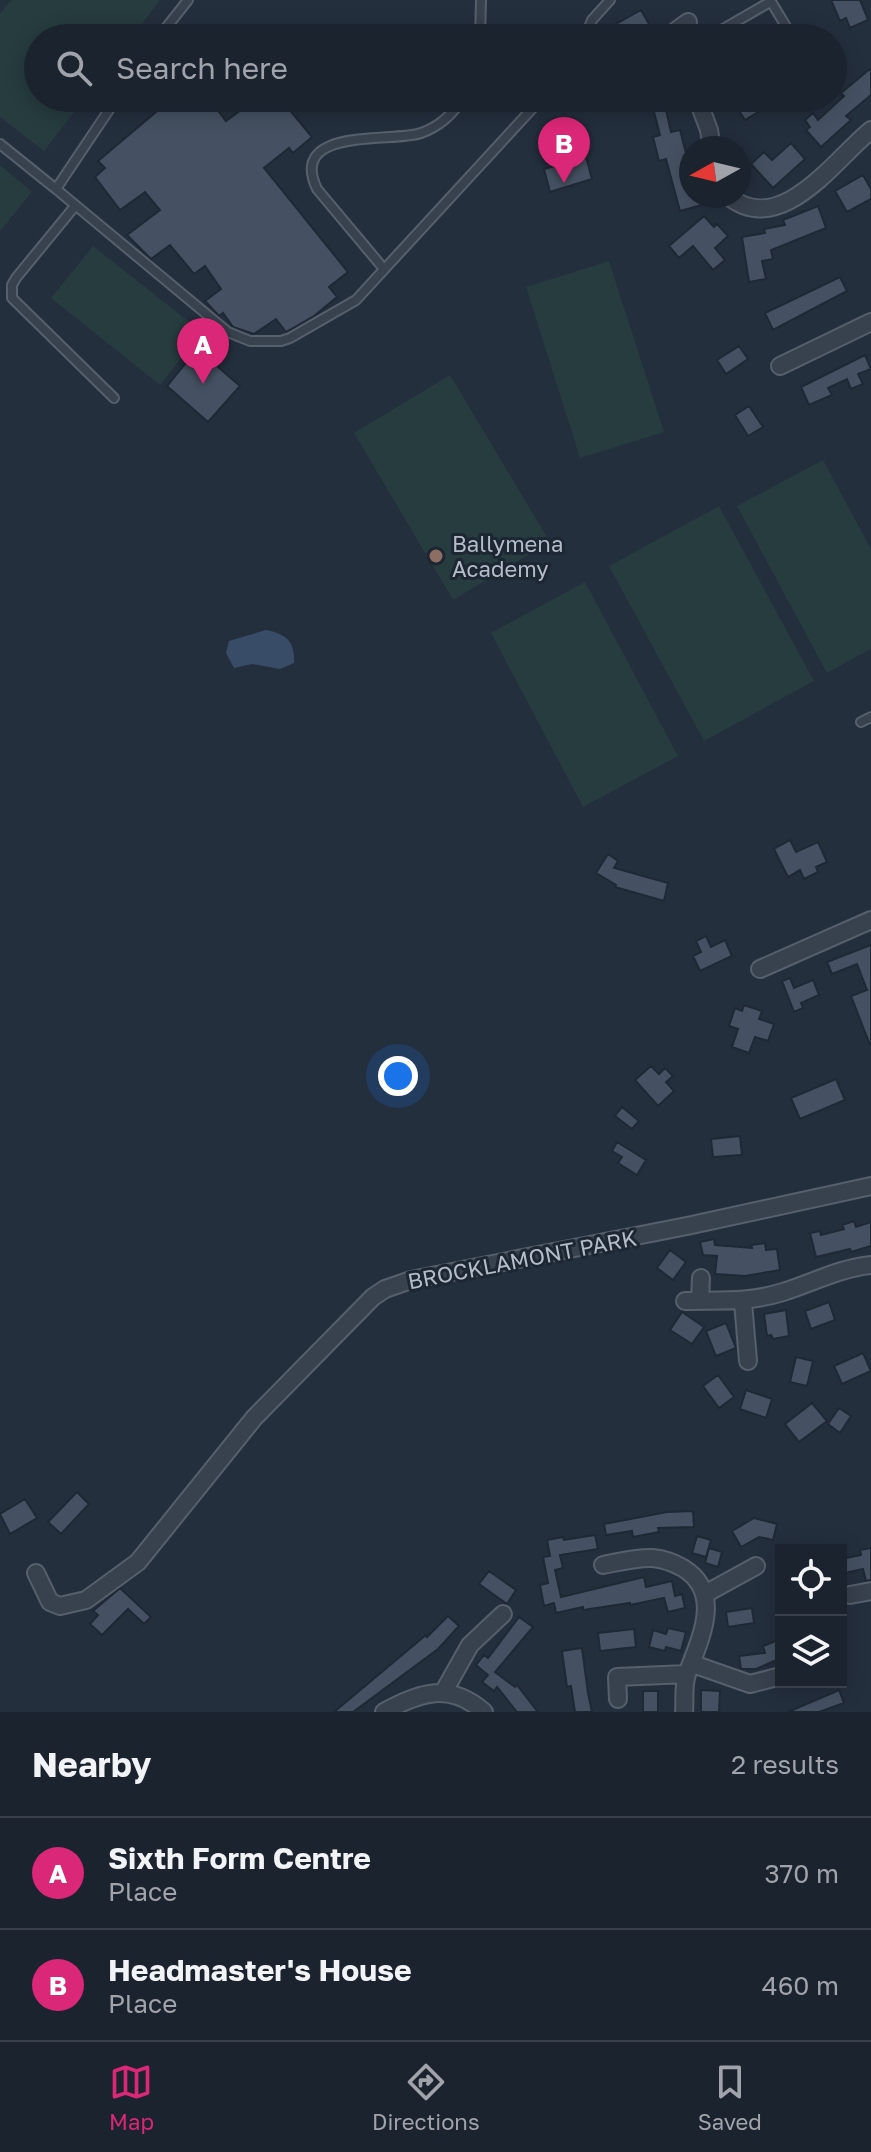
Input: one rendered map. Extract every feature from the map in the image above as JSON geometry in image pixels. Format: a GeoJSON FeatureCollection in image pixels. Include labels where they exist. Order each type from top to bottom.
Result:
{"type":"FeatureCollection","features":[{"type":"Feature","properties":{"kind":"street"},"geometry":{"type":"LineString","coordinates":[[702,112],[710,136]]}},
{"type":"Feature","properties":{"kind":"street"},"geometry":{"type":"LineString","coordinates":[[751,206],[766,207],[794,199],[817,183],[871,130]]}},
{"type":"Feature","properties":{"kind":"street"},"geometry":{"type":"LineString","coordinates":[[780,366],[871,322]]}},
{"type":"Feature","properties":{"kind":"street"},"geometry":{"type":"LineString","coordinates":[[760,969],[871,920]]}},
{"type":"Feature","properties":{"kind":"street","name":"BROCKLAMONT PARK"},"geometry":{"type":"LineString","coordinates":[[36,1573],[50,1602],[69,1605],[86,1600],[138,1562],[254,1418],[373,1297],[385,1289],[411,1280],[871,1186]]}},
{"type":"Feature","properties":{"kind":"street"},"geometry":{"type":"LineString","coordinates":[[701,1278],[692,1300],[743,1302],[782,1293],[855,1267],[871,1265]]}},
{"type":"Feature","properties":{"kind":"street"},"geometry":{"type":"LineString","coordinates":[[743,1302],[748,1361]]}},
{"type":"Feature","properties":{"kind":"street"},"geometry":{"type":"LineString","coordinates":[[603,1565],[652,1558],[675,1563],[695,1575],[704,1588],[707,1607],[690,1669],[684,1712]]}},
{"type":"Feature","properties":{"kind":"street"},"geometry":{"type":"LineString","coordinates":[[705,1594],[756,1566]]}},
{"type":"Feature","properties":{"kind":"street"},"geometry":{"type":"LineString","coordinates":[[850,1595],[871,1591]]}},
{"type":"Feature","properties":{"kind":"street"},"geometry":{"type":"LineString","coordinates":[[443,1693],[470,1645],[503,1614]]}},
{"type":"Feature","properties":{"kind":"street"},"geometry":{"type":"LineString","coordinates":[[618,1699],[617,1677],[690,1669],[750,1684],[775,1678]]}},
{"type":"Feature","properties":{"kind":"street"},"geometry":{"type":"LineString","coordinates":[[384,1712],[426,1693],[457,1694],[484,1712]]}},
{"type":"Feature","properties":{"kind":"lane"},"geometry":{"type":"LineString","coordinates":[[169,24],[188,0]]}},
{"type":"Feature","properties":{"kind":"lane"},"geometry":{"type":"LineString","coordinates":[[480,24],[481,0]]}},
{"type":"Feature","properties":{"kind":"lane"},"geometry":{"type":"LineString","coordinates":[[590,24],[610,0]]}},
{"type":"Feature","properties":{"kind":"lane"},"geometry":{"type":"LineString","coordinates":[[731,24],[770,1],[784,24]]}},
{"type":"Feature","properties":{"kind":"lane"},"geometry":{"type":"LineString","coordinates":[[56,189],[108,112]]}},
{"type":"Feature","properties":{"kind":"lane"},"geometry":{"type":"LineString","coordinates":[[384,269],[317,189],[313,179],[314,164],[326,147],[341,141],[404,138],[422,133],[451,112]]}},
{"type":"Feature","properties":{"kind":"lane"},"geometry":{"type":"LineString","coordinates":[[0,144],[241,340],[271,342],[290,338],[356,300],[529,112]]}},
{"type":"Feature","properties":{"kind":"lane"},"geometry":{"type":"LineString","coordinates":[[75,206],[16,278],[12,285],[12,298],[114,398]]}},
{"type":"Feature","properties":{"kind":"lane"},"geometry":{"type":"LineString","coordinates":[[861,722],[871,717]]}},
{"type":"Feature","properties":{"kind":"green space"},"geometry":{"type":"Polygon","coordinates":[[[11,0],[160,0],[142,24],[24,24],[24,112],[74,112],[44,151],[0,117],[0,14],[11,0]]]}},
{"type":"Feature","properties":{"kind":"green space"},"geometry":{"type":"Polygon","coordinates":[[[0,165],[32,192],[0,231],[0,165]]]}},
{"type":"Feature","properties":{"kind":"green space"},"geometry":{"type":"Polygon","coordinates":[[[93,246],[202,332],[160,385],[51,298],[93,246]]]}},
{"type":"Feature","properties":{"kind":"green space"},"geometry":{"type":"Polygon","coordinates":[[[609,261],[664,432],[580,458],[526,287],[609,261]]]}},
{"type":"Feature","properties":{"kind":"green space"},"geometry":{"type":"Polygon","coordinates":[[[450,375],[550,542],[453,600],[354,433],[450,375]]]}},
{"type":"Feature","properties":{"kind":"green space"},"geometry":{"type":"Polygon","coordinates":[[[823,460],[871,549],[871,649],[827,673],[737,506],[823,460]]]}},
{"type":"Feature","properties":{"kind":"green space"},"geometry":{"type":"Polygon","coordinates":[[[719,506],[814,681],[704,741],[609,566],[719,506]]]}},
{"type":"Feature","properties":{"kind":"green space"},"geometry":{"type":"Polygon","coordinates":[[[585,582],[678,756],[583,807],[491,633],[585,582]]]}},
{"type":"Feature","properties":{"kind":"water"},"geometry":{"type":"Polygon","coordinates":[[[266,630],[288,640],[293,649],[294,663],[280,669],[252,664],[234,668],[226,653],[229,641],[266,630]]]}},
{"type":"Feature","properties":{"kind":"building"},"geometry":{"type":"Polygon","coordinates":[[[831,0],[860,0],[868,20],[850,28],[846,18],[840,21],[831,0]]]}},
{"type":"Feature","properties":{"kind":"building"},"geometry":{"type":"Polygon","coordinates":[[[641,10],[649,24],[616,24],[641,10]]]}},
{"type":"Feature","properties":{"kind":"building"},"geometry":{"type":"Polygon","coordinates":[[[871,68],[871,95],[846,116],[851,120],[821,147],[806,130],[810,127],[805,120],[813,113],[818,120],[827,112],[847,112],[847,88],[871,68]]]}},
{"type":"Feature","properties":{"kind":"building"},"geometry":{"type":"Polygon","coordinates":[[[156,112],[219,112],[226,121],[238,112],[291,112],[312,137],[293,153],[289,148],[264,168],[348,272],[329,287],[337,297],[314,316],[286,332],[276,319],[254,334],[233,327],[223,313],[219,316],[205,301],[221,289],[205,266],[194,274],[170,245],[151,259],[127,235],[160,210],[145,192],[120,210],[95,177],[105,168],[98,161],[156,112]]]}},
{"type":"Feature","properties":{"kind":"building"},"geometry":{"type":"Polygon","coordinates":[[[654,112],[667,112],[671,132],[680,130],[682,136],[679,136],[679,207],[666,159],[659,161],[653,137],[660,135],[654,112]]]}},
{"type":"Feature","properties":{"kind":"building"},"geometry":{"type":"Polygon","coordinates":[[[740,112],[758,112],[745,120],[740,112]]]}},
{"type":"Feature","properties":{"kind":"building"},"geometry":{"type":"Polygon","coordinates":[[[791,143],[805,159],[773,188],[751,164],[764,152],[772,160],[791,143]]]}},
{"type":"Feature","properties":{"kind":"building"},"geometry":{"type":"Polygon","coordinates":[[[586,157],[592,179],[550,192],[544,169],[586,157]]]}},
{"type":"Feature","properties":{"kind":"building"},"geometry":{"type":"Polygon","coordinates":[[[863,175],[871,189],[871,199],[847,212],[835,191],[863,175]]]}},
{"type":"Feature","properties":{"kind":"building"},"geometry":{"type":"Polygon","coordinates":[[[818,206],[826,228],[771,250],[773,259],[762,261],[766,279],[749,282],[742,237],[785,225],[783,220],[818,206]]]}},
{"type":"Feature","properties":{"kind":"building"},"geometry":{"type":"Polygon","coordinates":[[[704,216],[728,236],[715,248],[725,260],[713,270],[693,246],[679,258],[669,246],[704,216]]]}},
{"type":"Feature","properties":{"kind":"building"},"geometry":{"type":"Polygon","coordinates":[[[840,277],[847,291],[773,330],[765,313],[840,277]]]}},
{"type":"Feature","properties":{"kind":"building"},"geometry":{"type":"Polygon","coordinates":[[[202,343],[222,359],[217,366],[240,386],[208,422],[167,386],[202,343]]]}},
{"type":"Feature","properties":{"kind":"building"},"geometry":{"type":"Polygon","coordinates":[[[739,346],[748,359],[726,374],[717,360],[739,346]]]}},
{"type":"Feature","properties":{"kind":"building"},"geometry":{"type":"Polygon","coordinates":[[[865,355],[871,369],[858,374],[863,384],[851,389],[847,379],[828,388],[832,395],[809,405],[801,387],[865,355]]]}},
{"type":"Feature","properties":{"kind":"building"},"geometry":{"type":"Polygon","coordinates":[[[749,406],[763,427],[748,436],[735,415],[749,406]]]}},
{"type":"Feature","properties":{"kind":"building"},"geometry":{"type":"Polygon","coordinates":[[[790,840],[796,852],[818,842],[827,862],[816,867],[818,872],[804,879],[800,870],[788,877],[774,849],[790,840]]]}},
{"type":"Feature","properties":{"kind":"building"},"geometry":{"type":"Polygon","coordinates":[[[608,854],[618,861],[614,868],[668,883],[664,901],[615,887],[596,873],[608,854]]]}},
{"type":"Feature","properties":{"kind":"building"},"geometry":{"type":"Polygon","coordinates":[[[706,936],[711,947],[725,940],[732,956],[700,971],[693,956],[701,952],[696,941],[706,936]]]}},
{"type":"Feature","properties":{"kind":"building"},"geometry":{"type":"Polygon","coordinates":[[[871,945],[870,1045],[851,996],[867,990],[857,964],[832,974],[827,962],[871,945]]]}},
{"type":"Feature","properties":{"kind":"building"},"geometry":{"type":"Polygon","coordinates":[[[790,978],[794,988],[813,980],[819,995],[801,1003],[803,1008],[794,1012],[782,981],[790,978]]]}},
{"type":"Feature","properties":{"kind":"building"},"geometry":{"type":"Polygon","coordinates":[[[744,1005],[762,1011],[759,1019],[774,1024],[768,1041],[755,1037],[749,1053],[732,1047],[738,1029],[729,1026],[735,1008],[742,1011],[744,1005]]]}},
{"type":"Feature","properties":{"kind":"building"},"geometry":{"type":"Polygon","coordinates":[[[651,1066],[659,1074],[665,1068],[673,1076],[666,1082],[674,1091],[658,1106],[635,1080],[651,1066]]]}},
{"type":"Feature","properties":{"kind":"building"},"geometry":{"type":"Polygon","coordinates":[[[836,1079],[845,1100],[800,1119],[791,1098],[836,1079]]]}},
{"type":"Feature","properties":{"kind":"building"},"geometry":{"type":"Polygon","coordinates":[[[622,1107],[639,1121],[632,1129],[615,1116],[622,1107]]]}},
{"type":"Feature","properties":{"kind":"building"},"geometry":{"type":"Polygon","coordinates":[[[740,1136],[742,1155],[713,1157],[711,1139],[740,1136]]]}},
{"type":"Feature","properties":{"kind":"building"},"geometry":{"type":"Polygon","coordinates":[[[617,1142],[646,1160],[637,1175],[618,1163],[622,1157],[612,1151],[617,1142]]]}},
{"type":"Feature","properties":{"kind":"building"},"geometry":{"type":"Polygon","coordinates":[[[854,1221],[856,1227],[871,1222],[871,1246],[816,1257],[810,1233],[820,1231],[821,1235],[844,1229],[842,1225],[854,1221]]]}},
{"type":"Feature","properties":{"kind":"building"},"geometry":{"type":"Polygon","coordinates":[[[714,1239],[715,1245],[752,1248],[751,1245],[765,1243],[766,1250],[777,1249],[780,1270],[745,1276],[715,1274],[717,1256],[703,1255],[700,1242],[714,1239]]]}},
{"type":"Feature","properties":{"kind":"building"},"geometry":{"type":"Polygon","coordinates":[[[670,1250],[686,1262],[673,1280],[657,1268],[670,1250]]]}},
{"type":"Feature","properties":{"kind":"building"},"geometry":{"type":"Polygon","coordinates":[[[829,1302],[835,1320],[811,1329],[805,1311],[829,1302]]]}},
{"type":"Feature","properties":{"kind":"building"},"geometry":{"type":"Polygon","coordinates":[[[786,1310],[789,1336],[773,1339],[771,1335],[767,1336],[764,1314],[786,1310]]]}},
{"type":"Feature","properties":{"kind":"building"},"geometry":{"type":"Polygon","coordinates":[[[682,1312],[704,1327],[692,1344],[670,1330],[682,1312]]]}},
{"type":"Feature","properties":{"kind":"building"},"geometry":{"type":"Polygon","coordinates":[[[726,1323],[736,1348],[716,1356],[706,1331],[726,1323]]]}},
{"type":"Feature","properties":{"kind":"building"},"geometry":{"type":"Polygon","coordinates":[[[863,1353],[871,1371],[842,1384],[834,1366],[863,1353]]]}},
{"type":"Feature","properties":{"kind":"building"},"geometry":{"type":"Polygon","coordinates":[[[796,1357],[813,1361],[807,1386],[790,1382],[796,1357]]]}},
{"type":"Feature","properties":{"kind":"building"},"geometry":{"type":"Polygon","coordinates":[[[718,1375],[734,1397],[719,1408],[703,1386],[718,1375]]]}},
{"type":"Feature","properties":{"kind":"building"},"geometry":{"type":"Polygon","coordinates":[[[746,1390],[772,1399],[766,1418],[740,1409],[746,1390]]]}},
{"type":"Feature","properties":{"kind":"building"},"geometry":{"type":"Polygon","coordinates":[[[812,1403],[827,1421],[799,1442],[785,1424],[812,1403]]]}},
{"type":"Feature","properties":{"kind":"building"},"geometry":{"type":"Polygon","coordinates":[[[839,1408],[851,1416],[840,1433],[828,1424],[839,1408]]]}},
{"type":"Feature","properties":{"kind":"building"},"geometry":{"type":"Polygon","coordinates":[[[77,1492],[89,1504],[61,1534],[48,1522],[77,1492]]]}},
{"type":"Feature","properties":{"kind":"building"},"geometry":{"type":"Polygon","coordinates":[[[25,1499],[37,1518],[10,1534],[0,1514],[25,1499]]]}},
{"type":"Feature","properties":{"kind":"building"},"geometry":{"type":"Polygon","coordinates":[[[693,1511],[694,1527],[658,1528],[659,1532],[633,1537],[632,1531],[606,1535],[604,1524],[667,1512],[693,1511]]]}},
{"type":"Feature","properties":{"kind":"building"},"geometry":{"type":"Polygon","coordinates":[[[754,1518],[777,1524],[773,1540],[759,1537],[741,1547],[732,1531],[754,1518]]]}},
{"type":"Feature","properties":{"kind":"building"},"geometry":{"type":"Polygon","coordinates":[[[595,1535],[598,1549],[560,1555],[563,1568],[555,1570],[561,1597],[644,1577],[646,1587],[672,1581],[675,1596],[682,1594],[685,1608],[668,1612],[664,1598],[556,1613],[554,1603],[544,1606],[540,1585],[548,1583],[543,1557],[550,1556],[547,1540],[595,1535]]]}},
{"type":"Feature","properties":{"kind":"building"},"geometry":{"type":"Polygon","coordinates":[[[697,1536],[711,1540],[706,1557],[692,1553],[697,1536]]]}},
{"type":"Feature","properties":{"kind":"building"},"geometry":{"type":"Polygon","coordinates":[[[709,1548],[722,1552],[718,1567],[705,1563],[709,1548]]]}},
{"type":"Feature","properties":{"kind":"building"},"geometry":{"type":"Polygon","coordinates":[[[871,1548],[871,1580],[866,1581],[863,1569],[847,1573],[847,1558],[861,1555],[860,1550],[871,1548]]]}},
{"type":"Feature","properties":{"kind":"building"},"geometry":{"type":"Polygon","coordinates":[[[489,1571],[516,1590],[507,1604],[479,1584],[489,1571]]]}},
{"type":"Feature","properties":{"kind":"building"},"geometry":{"type":"Polygon","coordinates":[[[120,1588],[151,1617],[144,1624],[128,1609],[102,1635],[90,1624],[98,1615],[93,1611],[120,1588]]]}},
{"type":"Feature","properties":{"kind":"building"},"geometry":{"type":"Polygon","coordinates":[[[752,1608],[754,1623],[728,1627],[726,1612],[752,1608]]]}},
{"type":"Feature","properties":{"kind":"building"},"geometry":{"type":"Polygon","coordinates":[[[448,1616],[459,1626],[438,1649],[353,1712],[334,1712],[427,1637],[448,1616]]]}},
{"type":"Feature","properties":{"kind":"building"},"geometry":{"type":"Polygon","coordinates":[[[519,1617],[533,1627],[495,1672],[515,1687],[517,1685],[538,1712],[517,1712],[497,1687],[494,1691],[482,1682],[488,1675],[476,1665],[484,1655],[488,1658],[519,1617]]]}},
{"type":"Feature","properties":{"kind":"building"},"geometry":{"type":"Polygon","coordinates":[[[668,1628],[686,1632],[681,1651],[649,1647],[653,1630],[666,1634],[668,1628]]]}},
{"type":"Feature","properties":{"kind":"building"},"geometry":{"type":"Polygon","coordinates":[[[634,1629],[636,1647],[600,1651],[598,1633],[634,1629]]]}},
{"type":"Feature","properties":{"kind":"building"},"geometry":{"type":"Polygon","coordinates":[[[775,1641],[775,1661],[756,1669],[741,1669],[739,1656],[765,1653],[763,1646],[775,1641]]]}},
{"type":"Feature","properties":{"kind":"building"},"geometry":{"type":"Polygon","coordinates":[[[582,1648],[592,1712],[575,1712],[571,1686],[567,1687],[562,1651],[582,1648]]]}},
{"type":"Feature","properties":{"kind":"building"},"geometry":{"type":"Polygon","coordinates":[[[701,1690],[720,1691],[719,1712],[701,1712],[701,1690]]]}},
{"type":"Feature","properties":{"kind":"building"},"geometry":{"type":"Polygon","coordinates":[[[839,1690],[844,1703],[819,1712],[788,1712],[839,1690]]]}},
{"type":"Feature","properties":{"kind":"building"},"geometry":{"type":"Polygon","coordinates":[[[643,1691],[658,1691],[658,1712],[643,1712],[643,1691]]]}},
{"type":"Feature","properties":{"kind":"place","name":"Headmaster's House"},"geometry":{"type":"Point","coordinates":[564,183]}},
{"type":"Feature","properties":{"kind":"place","name":"Sixth Form Centre"},"geometry":{"type":"Point","coordinates":[203,384]}},
{"type":"Feature","properties":{"kind":"place","name":"Ballymena Academy"},"geometry":{"type":"Point","coordinates":[436,556]}}]}
